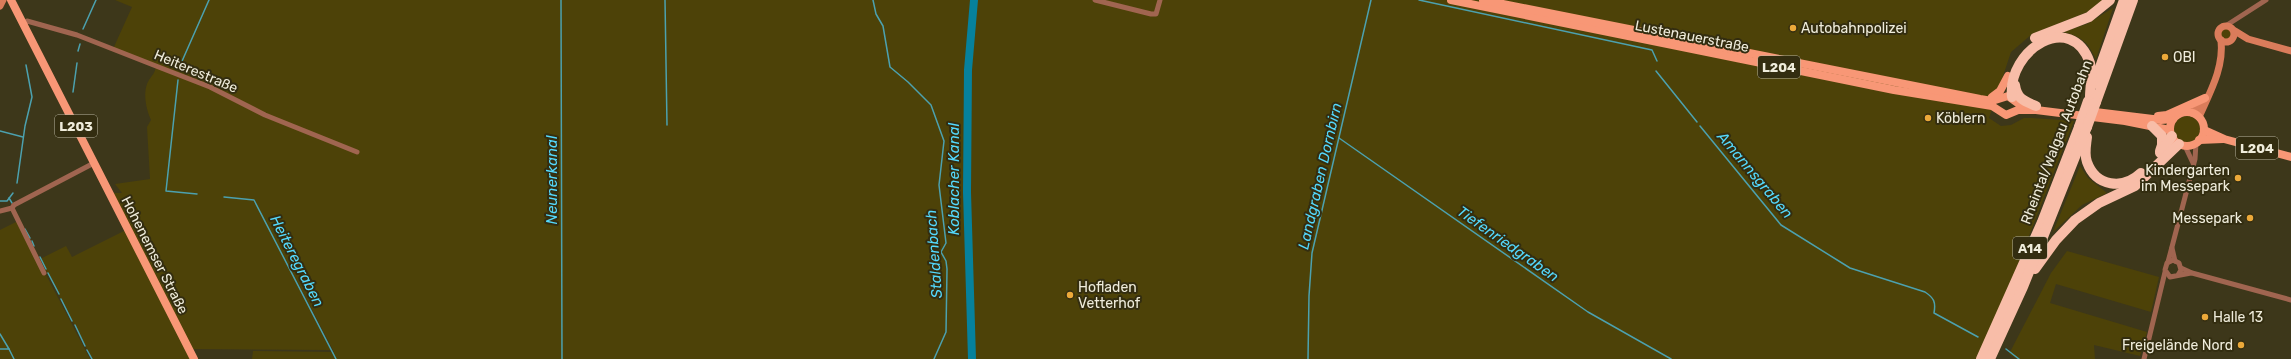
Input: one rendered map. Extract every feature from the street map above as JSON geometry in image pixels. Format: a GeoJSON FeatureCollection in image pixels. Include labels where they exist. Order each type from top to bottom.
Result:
{"type":"FeatureCollection","features":[{"type":"Feature","properties":{"kind":"highway"},"geometry":{"type":"LineString","coordinates":[[2009,101],[2012,82],[2011,76],[2026,54],[2039,39],[2084,19],[2100,9],[2110,0]]}},
{"type":"Feature","properties":{"kind":"highway","name":"Rheintal/Walgau Autobahn"},"geometry":{"type":"LineString","coordinates":[[1990,359],[2023,287],[2083,127],[2124,0]]}},
{"type":"Feature","properties":{"kind":"highway","name":"Rheintal/Walgau Autobahn"},"geometry":{"type":"LineString","coordinates":[[2091,100],[2133,0]]}},
{"type":"Feature","properties":{"kind":"highway"},"geometry":{"type":"LineString","coordinates":[[2039,39],[2058,38],[2067,40],[2082,49],[2086,55],[2092,73],[2091,100]]}},
{"type":"Feature","properties":{"kind":"highway"},"geometry":{"type":"LineString","coordinates":[[2011,76],[2016,94],[2025,102],[2039,109]]}},
{"type":"Feature","properties":{"kind":"highway"},"geometry":{"type":"LineString","coordinates":[[2150,122],[2162,136],[2163,140],[2158,155]]}},
{"type":"Feature","properties":{"kind":"highway"},"geometry":{"type":"LineString","coordinates":[[2083,127],[2085,155],[2093,174],[2110,184],[2132,184],[2169,143],[2171,133]]}},
{"type":"Feature","properties":{"kind":"highway","name":"Rheintal/Walgau Autobahn"},"geometry":{"type":"LineString","coordinates":[[1981,359],[2083,127]]}},
{"type":"Feature","properties":{"kind":"highway"},"geometry":{"type":"LineString","coordinates":[[2023,287],[2031,278],[2047,250],[2075,220],[2099,203],[2132,184],[2182,145]]}},
{"type":"Feature","properties":{"kind":"main road","name":"Hohenemser Straße"},"geometry":{"type":"LineString","coordinates":[[11,0],[194,359]]}},
{"type":"Feature","properties":{"kind":"main road","name":"Lustenauerstraße"},"geometry":{"type":"LineString","coordinates":[[1451,0],[1686,49],[1974,101],[2009,101],[2039,109],[2150,122],[2173,119],[2180,114],[2196,115]]}},
{"type":"Feature","properties":{"kind":"main road","name":"Lustenauerstraße"},"geometry":{"type":"LineString","coordinates":[[1483,0],[1974,101],[1992,106],[2006,115],[2009,101]]}},
{"type":"Feature","properties":{"kind":"main road","name":"L204"},"geometry":{"type":"LineString","coordinates":[[1974,101],[1996,94],[2011,76]]}},
{"type":"Feature","properties":{"kind":"main road"},"geometry":{"type":"LineString","coordinates":[[2150,122],[2206,96]]}},
{"type":"Feature","properties":{"kind":"main road","name":"L204"},"geometry":{"type":"LineString","coordinates":[[1974,101],[1988,108],[2005,121],[2024,113],[2039,109]]}},
{"type":"Feature","properties":{"kind":"main road"},"geometry":{"type":"LineString","coordinates":[[1997,110],[1996,104],[2009,101]]}},
{"type":"Feature","properties":{"kind":"main road"},"geometry":{"type":"LineString","coordinates":[[2173,119],[2171,133],[2182,145],[2198,142],[2204,130],[2196,115]]}},
{"type":"Feature","properties":{"kind":"main road","name":"Lustenauerstraße"},"geometry":{"type":"LineString","coordinates":[[2150,122],[2171,133]]}},
{"type":"Feature","properties":{"kind":"main road","name":"L204"},"geometry":{"type":"LineString","coordinates":[[2204,130],[2224,139],[2291,157]]}},
{"type":"Feature","properties":{"kind":"main road","name":"L204"},"geometry":{"type":"LineString","coordinates":[[2198,142],[2224,139]]}},
{"type":"Feature","properties":{"kind":"street"},"geometry":{"type":"LineString","coordinates":[[0,6],[3,0]]}},
{"type":"Feature","properties":{"kind":"street"},"geometry":{"type":"LineString","coordinates":[[1095,0],[1156,14],[1160,0]]}},
{"type":"Feature","properties":{"kind":"street"},"geometry":{"type":"LineString","coordinates":[[2196,115],[2214,84],[2221,57],[2235,21],[2266,0]]}},
{"type":"Feature","properties":{"kind":"street","name":"Heiterestraße"},"geometry":{"type":"LineString","coordinates":[[24,24],[27,21],[82,37],[210,87],[265,115],[357,152]]}},
{"type":"Feature","properties":{"kind":"street"},"geometry":{"type":"LineString","coordinates":[[2230,34],[2291,51]]}},
{"type":"Feature","properties":{"kind":"street"},"geometry":{"type":"LineString","coordinates":[[2144,359],[2162,286],[2165,266],[2168,262],[2172,248],[2198,142]]}},
{"type":"Feature","properties":{"kind":"street"},"geometry":{"type":"LineString","coordinates":[[2182,145],[2193,164]]}},
{"type":"Feature","properties":{"kind":"street"},"geometry":{"type":"LineString","coordinates":[[0,211],[12,208],[14,205],[94,163]]}},
{"type":"Feature","properties":{"kind":"street"},"geometry":{"type":"LineString","coordinates":[[12,208],[44,273]]}},
{"type":"Feature","properties":{"kind":"street"},"geometry":{"type":"LineString","coordinates":[[2172,248],[2175,261],[2181,268],[2192,273],[2291,300]]}},
{"type":"Feature","properties":{"kind":"street"},"geometry":{"type":"LineString","coordinates":[[2168,262],[2175,261]]}},
{"type":"Feature","properties":{"kind":"street"},"geometry":{"type":"LineString","coordinates":[[2178,275],[2181,268]]}},
{"type":"Feature","properties":{"kind":"street"},"geometry":{"type":"LineString","coordinates":[[2165,272],[2172,277]]}},
{"type":"Feature","properties":{"kind":"street"},"geometry":{"type":"LineString","coordinates":[[2162,286],[2172,277],[2192,273]]}},
{"type":"Feature","properties":{"kind":"shaded area"},"geometry":{"type":"Polygon","coordinates":[[[115,0],[2103,0],[2090,11],[2032,34],[2011,52],[1989,118],[2001,126],[2011,125],[2024,118],[2074,121],[2018,264],[1977,359],[252,359],[253,351],[334,352],[278,245],[331,350],[191,349],[112,193],[122,193],[115,184],[150,179],[147,127],[151,120],[146,105],[145,95],[147,84],[156,66],[113,49],[132,7],[115,0]]]}},
{"type":"Feature","properties":{"kind":"shaded area"},"geometry":{"type":"Polygon","coordinates":[[[2113,8],[2096,59],[2087,44],[2075,36],[2063,32],[2087,24],[2113,8]]]}},
{"type":"Feature","properties":{"kind":"shaded area"},"geometry":{"type":"Polygon","coordinates":[[[2225,28],[2229,28],[2233,34],[2229,40],[2225,40],[2221,36],[2221,32],[2225,28]]]}},
{"type":"Feature","properties":{"kind":"shaded area"},"geometry":{"type":"Polygon","coordinates":[[[2187,116],[2196,120],[2200,129],[2196,138],[2187,142],[2178,138],[2174,129],[2178,120],[2187,116]]]}},
{"type":"Feature","properties":{"kind":"shaded area"},"geometry":{"type":"Polygon","coordinates":[[[2080,166],[2088,178],[2107,193],[2082,205],[2053,232],[2080,166]]]}},
{"type":"Feature","properties":{"kind":"shaded area"},"geometry":{"type":"Polygon","coordinates":[[[18,221],[90,359],[0,359],[0,230],[18,221]]]}},
{"type":"Feature","properties":{"kind":"shaded area"},"geometry":{"type":"Polygon","coordinates":[[[128,229],[190,359],[92,359],[40,259],[66,246],[72,257],[128,229]]]}},
{"type":"Feature","properties":{"kind":"shaded area"},"geometry":{"type":"Polygon","coordinates":[[[2067,251],[2159,277],[2151,312],[2056,284],[2050,303],[2147,332],[2140,356],[2094,345],[2095,359],[2017,359],[2009,354],[2051,273],[2067,251]]]}},
{"type":"Feature","properties":{"kind":"waterway"},"geometry":{"type":"LineString","coordinates":[[83,29],[96,0]]}},
{"type":"Feature","properties":{"kind":"waterway","name":"Heiteregraben"},"geometry":{"type":"LineString","coordinates":[[179,68],[209,0]]}},
{"type":"Feature","properties":{"kind":"waterway","name":"Neunerkanal"},"geometry":{"type":"LineString","coordinates":[[561,0],[562,359]]}},
{"type":"Feature","properties":{"kind":"waterway"},"geometry":{"type":"LineString","coordinates":[[665,0],[667,125]]}},
{"type":"Feature","properties":{"kind":"waterway","name":"Staldenbach"},"geometry":{"type":"LineString","coordinates":[[873,0],[876,14],[883,26],[890,67],[908,82],[931,105],[944,141],[939,185],[946,243],[941,252],[946,261],[947,269],[946,332],[934,359]]}},
{"type":"Feature","properties":{"kind":"waterway","name":"Koblacher Kanal"},"geometry":{"type":"LineString","coordinates":[[972,359],[967,192],[968,70],[974,0]]}},
{"type":"Feature","properties":{"kind":"waterway","name":"Landgraben Dornbirn"},"geometry":{"type":"LineString","coordinates":[[1308,359],[1309,296],[1312,253],[1371,0]]}},
{"type":"Feature","properties":{"kind":"waterway","name":"Amannsgraben"},"geometry":{"type":"LineString","coordinates":[[1419,0],[1652,50],[1657,61]]}},
{"type":"Feature","properties":{"kind":"waterway"},"geometry":{"type":"LineString","coordinates":[[78,51],[80,44]]}},
{"type":"Feature","properties":{"kind":"waterway"},"geometry":{"type":"LineString","coordinates":[[73,92],[77,63]]}},
{"type":"Feature","properties":{"kind":"waterway","name":"Heiteregraben"},"geometry":{"type":"LineString","coordinates":[[17,183],[25,126],[32,97],[26,65]]}},
{"type":"Feature","properties":{"kind":"waterway","name":"Amannsgraben"},"geometry":{"type":"LineString","coordinates":[[1656,71],[1697,122]]}},
{"type":"Feature","properties":{"kind":"waterway","name":"Heiteregraben"},"geometry":{"type":"LineString","coordinates":[[178,80],[166,191],[197,194]]}},
{"type":"Feature","properties":{"kind":"waterway","name":"Amannsgraben"},"geometry":{"type":"LineString","coordinates":[[1700,126],[1781,225],[1850,268],[1925,292],[1934,301],[1934,313],[1978,337]]}},
{"type":"Feature","properties":{"kind":"waterway"},"geometry":{"type":"LineString","coordinates":[[0,131],[23,137]]}},
{"type":"Feature","properties":{"kind":"waterway","name":"Tiefenriedgraben"},"geometry":{"type":"LineString","coordinates":[[1339,138],[1588,312],[1671,359]]}},
{"type":"Feature","properties":{"kind":"waterway","name":"Heiteregraben"},"geometry":{"type":"LineString","coordinates":[[0,201],[7,201],[13,193]]}},
{"type":"Feature","properties":{"kind":"waterway","name":"Heiteregraben"},"geometry":{"type":"LineString","coordinates":[[224,197],[254,200],[336,359]]}},
{"type":"Feature","properties":{"kind":"waterway","name":"Heiteregraben"},"geometry":{"type":"LineString","coordinates":[[9,198],[12,203]]}},
{"type":"Feature","properties":{"kind":"waterway"},"geometry":{"type":"LineString","coordinates":[[25,229],[30,238]]}},
{"type":"Feature","properties":{"kind":"waterway"},"geometry":{"type":"LineString","coordinates":[[32,241],[34,246]]}},
{"type":"Feature","properties":{"kind":"waterway"},"geometry":{"type":"LineString","coordinates":[[40,257],[46,269]]}},
{"type":"Feature","properties":{"kind":"waterway"},"geometry":{"type":"LineString","coordinates":[[48,273],[59,294]]}},
{"type":"Feature","properties":{"kind":"waterway"},"geometry":{"type":"LineString","coordinates":[[61,299],[72,321]]}},
{"type":"Feature","properties":{"kind":"waterway"},"geometry":{"type":"LineString","coordinates":[[75,325],[85,346]]}},
{"type":"Feature","properties":{"kind":"waterway","name":"Heiteregraben"},"geometry":{"type":"LineString","coordinates":[[0,334],[9,349],[0,349]]}},
{"type":"Feature","properties":{"kind":"waterway"},"geometry":{"type":"LineString","coordinates":[[9,349],[14,359]]}},
{"type":"Feature","properties":{"kind":"waterway"},"geometry":{"type":"LineString","coordinates":[[2006,349],[2019,359]]}},
{"type":"Feature","properties":{"kind":"waterway"},"geometry":{"type":"LineString","coordinates":[[87,350],[92,359]]}},
{"type":"Feature","properties":{"kind":"place","name":"Autobahnpolizei"},"geometry":{"type":"Point","coordinates":[1793,28]}},
{"type":"Feature","properties":{"kind":"place","name":"OBI"},"geometry":{"type":"Point","coordinates":[2165,57]}},
{"type":"Feature","properties":{"kind":"place","name":"Köblern"},"geometry":{"type":"Point","coordinates":[1928,118]}},
{"type":"Feature","properties":{"kind":"place","name":"Kindergarten im Messepark"},"geometry":{"type":"Point","coordinates":[2238,178]}},
{"type":"Feature","properties":{"kind":"place","name":"Messepark"},"geometry":{"type":"Point","coordinates":[2250,218]}},
{"type":"Feature","properties":{"kind":"place","name":"Hofladen Vetterhof"},"geometry":{"type":"Point","coordinates":[1070,295]}},
{"type":"Feature","properties":{"kind":"place","name":"Halle 13"},"geometry":{"type":"Point","coordinates":[2205,317]}},
{"type":"Feature","properties":{"kind":"place","name":"Freigelände Nord"},"geometry":{"type":"Point","coordinates":[2241,345]}}]}
